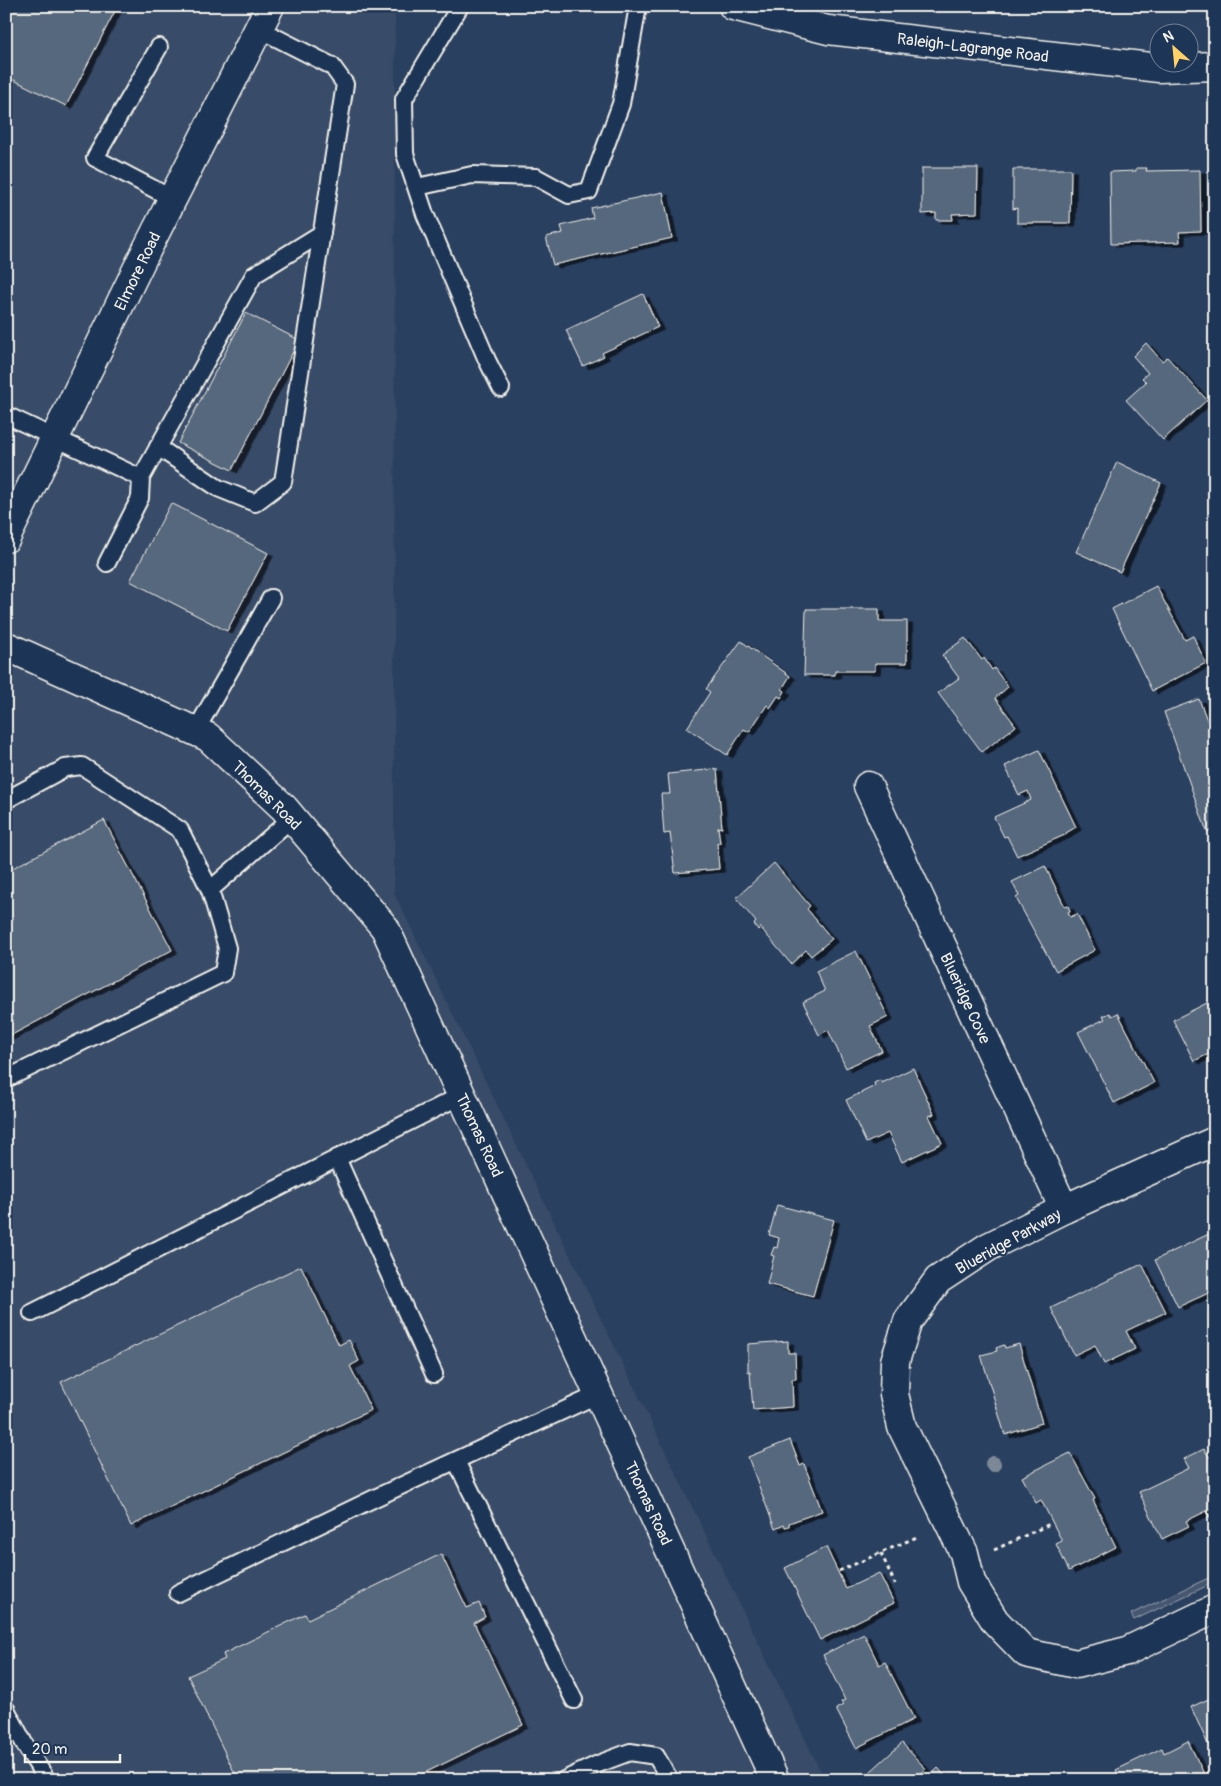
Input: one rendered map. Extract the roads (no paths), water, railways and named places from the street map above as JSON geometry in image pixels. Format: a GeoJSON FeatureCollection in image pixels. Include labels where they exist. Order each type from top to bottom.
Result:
{"type":"FeatureCollection","features":[{"type":"Feature","properties":{"kind":"street","name":"Raleigh-Lagrange Road"},"geometry":{"type":"LineString","coordinates":[[733,6],[828,30],[1159,68],[1215,66]]}},
{"type":"Feature","properties":{"kind":"street","name":"Elmore Road"},"geometry":{"type":"LineString","coordinates":[[6,538],[172,200],[265,17]]}},
{"type":"Feature","properties":{"kind":"street","name":"Thomas Road"},"geometry":{"type":"LineString","coordinates":[[6,646],[208,737],[292,818],[385,928],[775,1780]]}},
{"type":"Feature","properties":{"kind":"street","name":"Blueridge Cove"},"geometry":{"type":"LineString","coordinates":[[868,786],[1064,1209]]}},
{"type":"Feature","properties":{"kind":"street","name":"Blueridge Parkway"},"geometry":{"type":"LineString","coordinates":[[1215,1141],[1064,1209],[988,1247],[938,1280],[908,1321],[895,1361],[894,1394],[902,1427],[964,1553],[971,1582],[995,1621],[1026,1653],[1076,1664],[1127,1651],[1215,1610]]}},
{"type":"Feature","properties":{"kind":"lane"},"geometry":{"type":"LineString","coordinates":[[460,6],[404,99],[405,154],[425,214],[487,360],[502,388]]}},
{"type":"Feature","properties":{"kind":"lane"},"geometry":{"type":"LineString","coordinates":[[417,187],[472,175],[536,177],[569,195],[589,191],[621,104],[638,6]]}},
{"type":"Feature","properties":{"kind":"lane"},"geometry":{"type":"LineString","coordinates":[[158,447],[218,488],[255,503],[283,482],[345,84],[332,66],[265,17]]}},
{"type":"Feature","properties":{"kind":"lane"},"geometry":{"type":"LineString","coordinates":[[159,47],[95,158],[172,200]]}},
{"type":"Feature","properties":{"kind":"lane"},"geometry":{"type":"LineString","coordinates":[[107,563],[140,498],[141,478],[254,275],[322,233]]}},
{"type":"Feature","properties":{"kind":"lane"},"geometry":{"type":"LineString","coordinates":[[6,415],[141,478]]}},
{"type":"Feature","properties":{"kind":"lane"},"geometry":{"type":"LineString","coordinates":[[195,732],[271,598]]}},
{"type":"Feature","properties":{"kind":"lane"},"geometry":{"type":"LineString","coordinates":[[6,800],[65,768],[82,766],[180,830],[210,890],[227,948],[223,973],[6,1079]]}},
{"type":"Feature","properties":{"kind":"lane"},"geometry":{"type":"LineString","coordinates":[[210,890],[292,818]]}},
{"type":"Feature","properties":{"kind":"lane"},"geometry":{"type":"LineString","coordinates":[[32,1313],[462,1095]]}},
{"type":"Feature","properties":{"kind":"lane"},"geometry":{"type":"LineString","coordinates":[[337,1158],[434,1374]]}},
{"type":"Feature","properties":{"kind":"lane"},"geometry":{"type":"LineString","coordinates":[[178,1593],[599,1394]]}},
{"type":"Feature","properties":{"kind":"lane"},"geometry":{"type":"LineString","coordinates":[[456,1461],[574,1700]]}},
{"type":"Feature","properties":{"kind":"lane"},"geometry":{"type":"LineString","coordinates":[[6,1709],[46,1780]]}},
{"type":"Feature","properties":{"kind":"lane"},"geometry":{"type":"LineString","coordinates":[[564,1780],[630,1752],[656,1756],[670,1780]]}}]}
